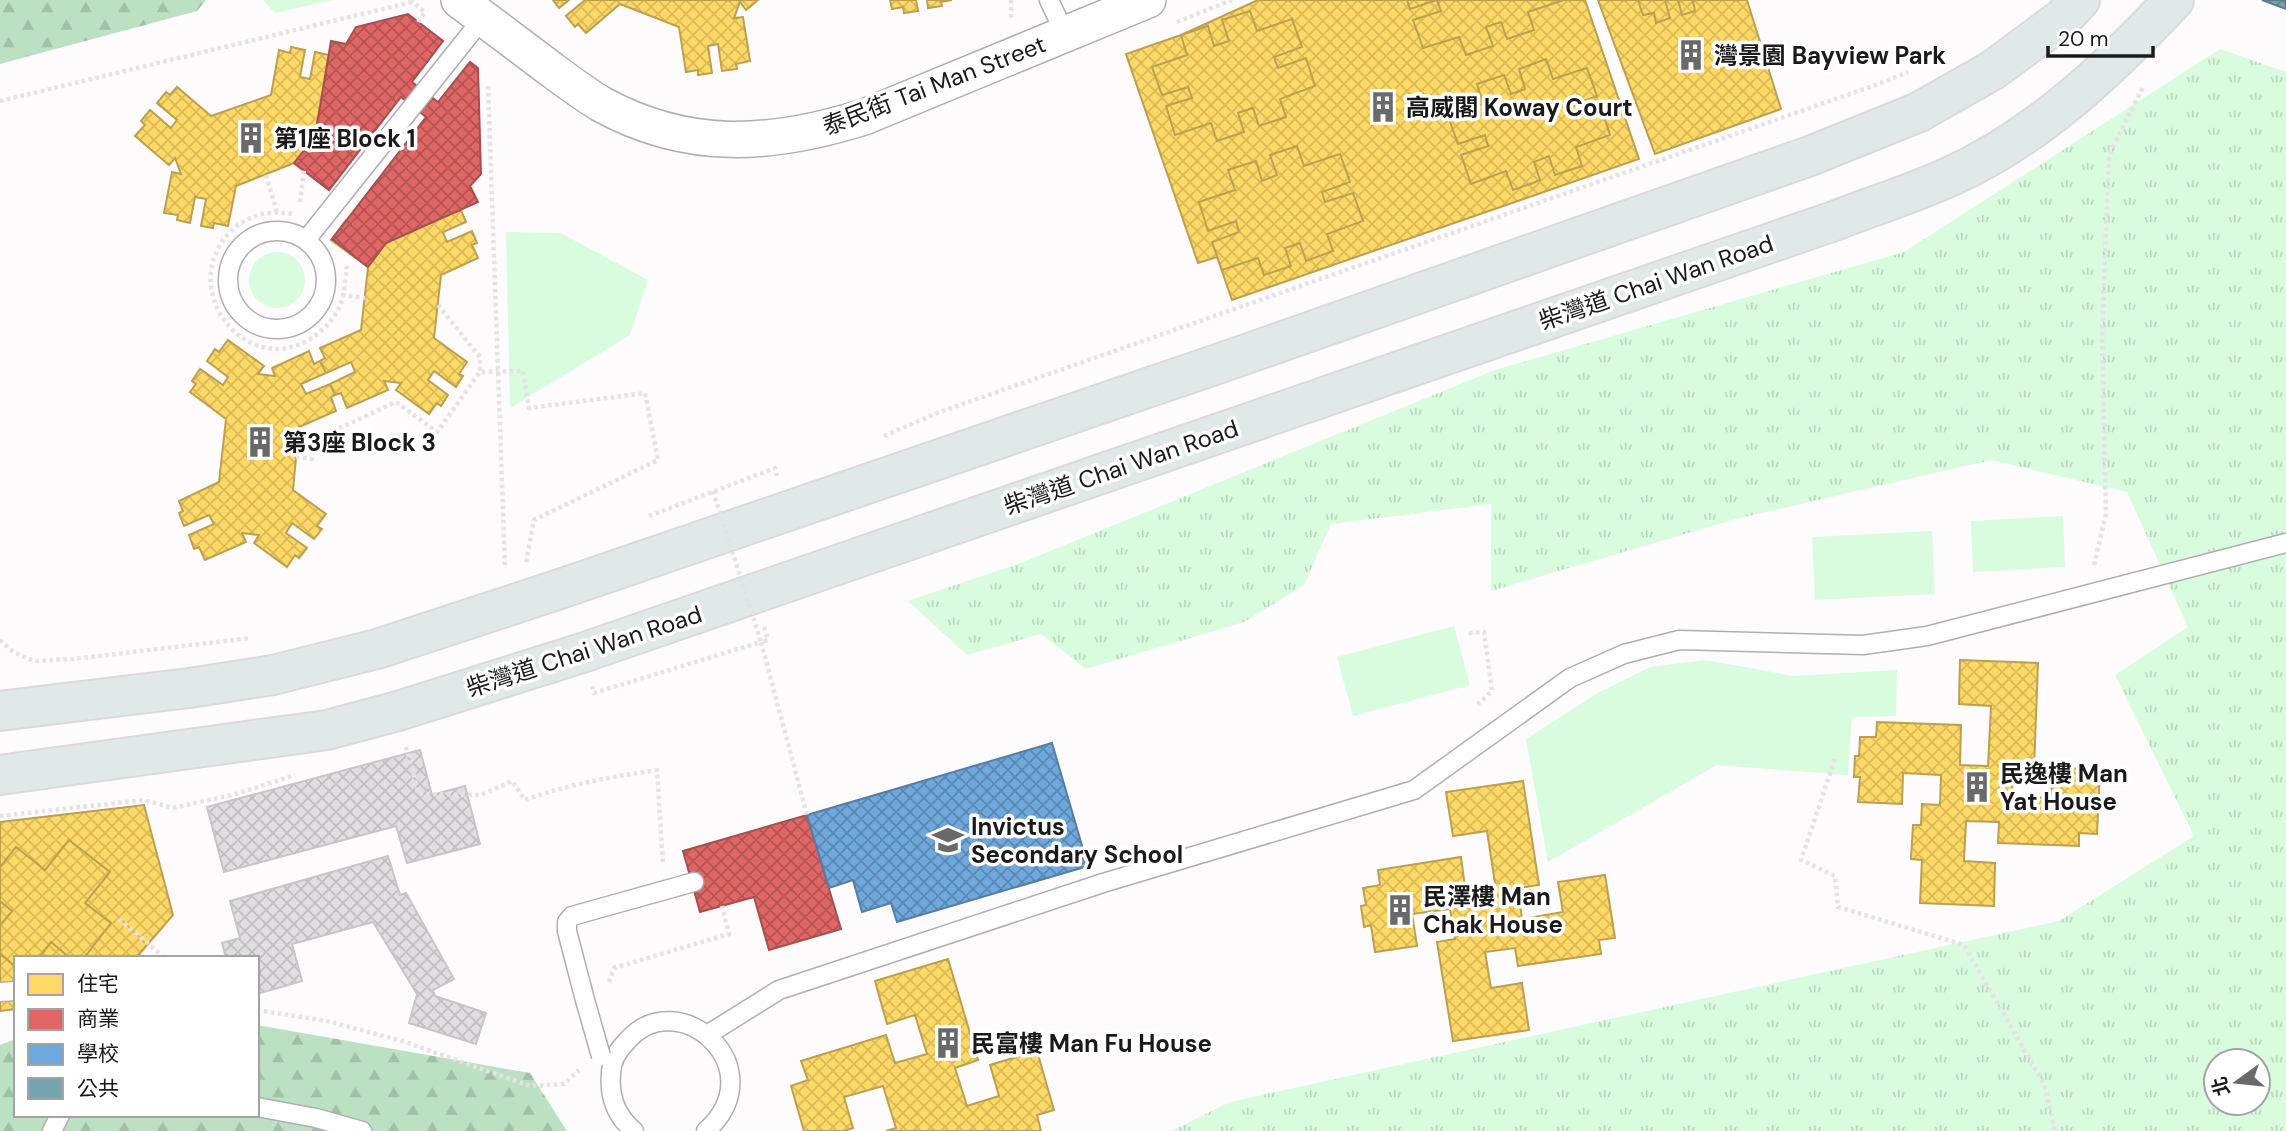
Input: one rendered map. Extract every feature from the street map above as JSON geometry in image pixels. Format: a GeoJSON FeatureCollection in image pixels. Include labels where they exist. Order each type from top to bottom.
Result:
{"type":"FeatureCollection","features":[{"type":"Feature","properties":{"kind":"main road"},"geometry":{"type":"LineString","coordinates":[[0,711],[273,675],[377,649],[586,580],[1245,354],[1810,156],[1919,112],[1993,70],[2063,18],[2080,0]]}},
{"type":"Feature","properties":{"kind":"main road","name":"柴灣道 Chai Wan Road"},"geometry":{"type":"LineString","coordinates":[[0,775],[327,730],[398,711],[582,653],[1834,221],[1949,177],[1997,152],[2048,117],[2115,61],[2174,0]]}},
{"type":"Feature","properties":{"kind":"street","name":"泰民街 Tai Man Street"},"geometry":{"type":"LineString","coordinates":[[471,9],[581,91],[623,115],[677,134],[739,140],[786,137],[828,129],[864,117],[1148,0]]}},
{"type":"Feature","properties":{"kind":"lane"},"geometry":{"type":"LineString","coordinates":[[1049,0],[1065,34]]}},
{"type":"Feature","properties":{"kind":"lane"},"geometry":{"type":"LineString","coordinates":[[306,240],[471,9]]}},
{"type":"Feature","properties":{"kind":"lane"},"geometry":{"type":"LineString","coordinates":[[277,230],[294,233],[306,240],[320,255],[325,271],[326,287],[313,314],[300,324],[270,329],[243,315],[233,303],[228,288],[228,271],[234,255],[245,242],[260,233],[277,230]]}},
{"type":"Feature","properties":{"kind":"lane"},"geometry":{"type":"LineString","coordinates":[[707,1035],[779,990],[1103,883],[1414,790],[1570,678],[1623,654],[1679,640],[1863,645],[1927,636],[2286,543]]}},
{"type":"Feature","properties":{"kind":"lane"},"geometry":{"type":"LineString","coordinates":[[632,1131],[614,1105],[566,931],[567,922],[572,916],[694,882]]}},
{"type":"Feature","properties":{"kind":"lane"},"geometry":{"type":"LineString","coordinates":[[610,1090],[611,1069],[618,1050],[632,1035],[650,1025],[669,1021],[690,1025],[721,1048],[728,1066],[730,1085],[727,1104],[718,1120],[706,1131]]}},
{"type":"Feature","properties":{"kind":"lane"},"geometry":{"type":"LineString","coordinates":[[259,1108],[316,1118],[362,1131]]}},
{"type":"Feature","properties":{"kind":"path"},"geometry":{"type":"LineString","coordinates":[[0,101],[412,2],[410,0]]}},
{"type":"Feature","properties":{"kind":"path"},"geometry":{"type":"LineString","coordinates":[[1011,0],[1011,24]]}},
{"type":"Feature","properties":{"kind":"path"},"geometry":{"type":"LineString","coordinates":[[418,22],[425,12]]}},
{"type":"Feature","properties":{"kind":"path"},"geometry":{"type":"LineString","coordinates":[[876,440],[937,413],[1917,69]]}},
{"type":"Feature","properties":{"kind":"path"},"geometry":{"type":"LineString","coordinates":[[488,86],[505,577]]}},
{"type":"Feature","properties":{"kind":"path"},"geometry":{"type":"LineString","coordinates":[[2083,568],[2094,565],[2106,514],[2102,333],[2109,154],[2141,90]]}},
{"type":"Feature","properties":{"kind":"path"},"geometry":{"type":"LineString","coordinates":[[300,204],[304,170]]}},
{"type":"Feature","properties":{"kind":"path"},"geometry":{"type":"LineString","coordinates":[[265,175],[277,212]]}},
{"type":"Feature","properties":{"kind":"path"},"geometry":{"type":"LineString","coordinates":[[298,216],[277,212],[255,215],[235,226],[220,243],[211,263],[209,285],[214,307],[227,326],[244,340],[265,347],[288,347],[303,343],[327,327],[339,307],[347,265]]}},
{"type":"Feature","properties":{"kind":"path"},"geometry":{"type":"LineString","coordinates":[[342,295],[365,298]]}},
{"type":"Feature","properties":{"kind":"path"},"geometry":{"type":"LineString","coordinates":[[296,457],[312,459],[314,440],[396,402],[437,432],[480,372],[480,357],[438,305]]}},
{"type":"Feature","properties":{"kind":"path"},"geometry":{"type":"LineString","coordinates":[[480,372],[523,370],[529,408],[645,393],[658,460],[534,520],[524,571]]}},
{"type":"Feature","properties":{"kind":"path"},"geometry":{"type":"LineString","coordinates":[[637,521],[775,468]]}},
{"type":"Feature","properties":{"kind":"path"},"geometry":{"type":"LineString","coordinates":[[713,491],[763,642],[807,814]]}},
{"type":"Feature","properties":{"kind":"path"},"geometry":{"type":"LineString","coordinates":[[715,505],[727,500]]}},
{"type":"Feature","properties":{"kind":"path"},"geometry":{"type":"LineString","coordinates":[[1469,633],[1484,632],[1492,691],[1477,705]]}},
{"type":"Feature","properties":{"kind":"path"},"geometry":{"type":"LineString","coordinates":[[0,640],[13,652],[34,661],[73,659],[262,636]]}},
{"type":"Feature","properties":{"kind":"path"},"geometry":{"type":"LineString","coordinates":[[594,693],[763,642]]}},
{"type":"Feature","properties":{"kind":"path"},"geometry":{"type":"LineString","coordinates":[[406,746],[419,794],[481,795],[512,781],[526,800],[555,789],[596,779],[657,770],[663,868]]}},
{"type":"Feature","properties":{"kind":"path"},"geometry":{"type":"LineString","coordinates":[[1835,759],[1801,860],[1835,876],[1838,907],[1964,945],[2045,1084],[2055,1131]]}},
{"type":"Feature","properties":{"kind":"path"},"geometry":{"type":"LineString","coordinates":[[614,968],[729,934],[722,906]]}},
{"type":"Feature","properties":{"kind":"path"},"geometry":{"type":"LineString","coordinates":[[119,919],[163,956]]}},
{"type":"Feature","properties":{"kind":"path"},"geometry":{"type":"LineString","coordinates":[[259,1010],[327,1021],[402,1041],[530,1086]]}},
{"type":"Feature","properties":{"kind":"green space"},"geometry":{"type":"Polygon","coordinates":[[[0,0],[206,0],[197,11],[0,64],[0,0]]]}},
{"type":"Feature","properties":{"kind":"green space"},"geometry":{"type":"Polygon","coordinates":[[[263,0],[333,0],[275,13],[263,0]]]}},
{"type":"Feature","properties":{"kind":"green space"},"geometry":{"type":"Polygon","coordinates":[[[2220,49],[2286,72],[2286,1131],[1171,1131],[1230,1102],[2059,921],[2194,836],[2115,675],[2188,627],[2127,492],[1991,460],[1736,519],[1491,591],[1491,504],[1331,524],[1304,585],[1244,622],[1086,669],[1041,634],[967,655],[908,601],[1021,563],[1495,370],[1904,252],[2220,49]]]}},
{"type":"Feature","properties":{"kind":"green space"},"geometry":{"type":"Polygon","coordinates":[[[506,232],[561,233],[648,280],[630,335],[510,408],[506,232]]]}},
{"type":"Feature","properties":{"kind":"green space"},"geometry":{"type":"Polygon","coordinates":[[[277,252],[288,254],[297,260],[303,269],[303,291],[297,300],[288,306],[277,308],[266,306],[257,300],[251,291],[249,280],[251,269],[257,260],[266,254],[277,252]]]}},
{"type":"Feature","properties":{"kind":"green space"},"geometry":{"type":"Polygon","coordinates":[[[2063,516],[2065,567],[1973,572],[1971,521],[2063,516]]]}},
{"type":"Feature","properties":{"kind":"green space"},"geometry":{"type":"Polygon","coordinates":[[[1932,531],[1935,594],[1815,600],[1812,537],[1932,531]]]}},
{"type":"Feature","properties":{"kind":"green space"},"geometry":{"type":"Polygon","coordinates":[[[1454,626],[1470,685],[1353,716],[1337,657],[1454,626]]]}},
{"type":"Feature","properties":{"kind":"green space"},"geometry":{"type":"Polygon","coordinates":[[[1706,660],[1793,676],[1897,670],[1896,716],[1852,717],[1848,775],[1717,765],[1548,862],[1526,739],[1598,693],[1650,667],[1706,660]]]}},
{"type":"Feature","properties":{"kind":"green space"},"geometry":{"type":"Polygon","coordinates":[[[259,1025],[530,1073],[567,1131],[0,1131],[0,1045],[14,1040],[14,1117],[259,1117],[259,1025]]]}},
{"type":"Feature","properties":{"kind":"building: 住宅"},"geometry":{"type":"Polygon","coordinates":[[[553,0],[569,0],[559,8],[553,0]]]}},
{"type":"Feature","properties":{"kind":"building: 住宅"},"geometry":{"type":"Polygon","coordinates":[[[585,0],[758,0],[746,10],[740,2],[734,18],[743,17],[750,61],[736,64],[737,69],[722,71],[718,44],[708,46],[712,73],[698,75],[698,70],[686,72],[679,27],[620,4],[586,33],[578,24],[575,27],[566,16],[585,0]]]}},
{"type":"Feature","properties":{"kind":"building: 住宅"},"geometry":{"type":"Polygon","coordinates":[[[890,0],[916,0],[918,11],[904,13],[903,7],[892,9],[890,0]]]}},
{"type":"Feature","properties":{"kind":"building: 住宅"},"geometry":{"type":"Polygon","coordinates":[[[927,0],[952,0],[941,2],[942,6],[928,8],[927,0]]]}},
{"type":"Feature","properties":{"kind":"building: 住宅","name":"高威閣 Koway Court"},"geometry":{"type":"Polygon","coordinates":[[[1258,0],[1585,0],[1639,159],[1232,300],[1217,257],[1198,263],[1126,54],[1181,35],[1258,0]]]}},
{"type":"Feature","properties":{"kind":"building: 住宅"},"geometry":{"type":"Polygon","coordinates":[[[1407,0],[1437,0],[1410,9],[1407,0]]]}},
{"type":"Feature","properties":{"kind":"building: 住宅"},"geometry":{"type":"Polygon","coordinates":[[[1437,0],[1564,0],[1528,12],[1534,30],[1507,39],[1501,22],[1486,27],[1493,46],[1466,55],[1459,37],[1423,48],[1413,20],[1441,11],[1437,0]]]}},
{"type":"Feature","properties":{"kind":"building: 住宅","name":"灣景園 Bayview Park"},"geometry":{"type":"Polygon","coordinates":[[[1598,0],[1747,0],[1781,109],[1655,154],[1598,0]]]}},
{"type":"Feature","properties":{"kind":"building: 住宅"},"geometry":{"type":"Polygon","coordinates":[[[1638,0],[1665,0],[1670,18],[1656,23],[1654,13],[1643,15],[1638,0]]]}},
{"type":"Feature","properties":{"kind":"building: 住宅"},"geometry":{"type":"Polygon","coordinates":[[[1678,0],[1696,0],[1693,1],[1695,11],[1682,15],[1678,0]]]}},
{"type":"Feature","properties":{"kind":"building: 住宅"},"geometry":{"type":"Polygon","coordinates":[[[1250,11],[1257,31],[1292,19],[1302,47],[1274,57],[1278,68],[1306,58],[1315,86],[1280,99],[1286,117],[1259,126],[1253,108],[1238,113],[1244,132],[1217,141],[1211,123],[1175,135],[1166,106],[1192,98],[1188,87],[1162,95],[1152,67],[1187,55],[1181,35],[1208,26],[1214,46],[1229,41],[1222,20],[1250,11]]]}},
{"type":"Feature","properties":{"kind":"building: 住宅","name":"第1座 Block 1"},"geometry":{"type":"Polygon","coordinates":[[[291,47],[305,50],[300,77],[310,79],[315,52],[329,55],[328,60],[342,63],[334,107],[325,105],[331,121],[337,114],[367,140],[350,162],[334,148],[328,156],[344,170],[329,190],[294,163],[236,186],[228,226],[214,223],[213,228],[201,226],[206,199],[195,197],[190,223],[177,220],[178,215],[164,213],[172,172],[181,174],[175,158],[169,165],[135,136],[145,125],[141,121],[150,110],[171,128],[177,120],[157,103],[166,92],[170,95],[177,87],[211,116],[271,95],[279,50],[290,53],[291,47]]]}},
{"type":"Feature","properties":{"kind":"building: 住宅"},"geometry":{"type":"Polygon","coordinates":[[[1546,59],[1553,79],[1587,68],[1597,96],[1570,106],[1574,116],[1601,107],[1610,135],[1576,147],[1582,166],[1555,175],[1549,156],[1534,162],[1540,180],[1533,183],[1513,190],[1506,171],[1471,184],[1461,155],[1488,146],[1485,135],[1458,144],[1448,116],[1483,104],[1477,84],[1504,75],[1511,94],[1525,89],[1519,69],[1546,59]]]}},
{"type":"Feature","properties":{"kind":"building: 住宅"},"geometry":{"type":"Polygon","coordinates":[[[1297,146],[1304,166],[1340,154],[1350,182],[1322,192],[1325,202],[1353,193],[1363,221],[1327,234],[1333,251],[1306,261],[1300,243],[1285,248],[1291,266],[1264,275],[1258,258],[1222,270],[1212,242],[1239,232],[1236,221],[1208,231],[1199,202],[1235,190],[1228,170],[1256,161],[1262,181],[1277,175],[1270,155],[1297,146]]]}},
{"type":"Feature","properties":{"kind":"building: 住宅"},"geometry":{"type":"Polygon","coordinates":[[[371,189],[406,214],[400,222],[417,224],[414,216],[450,199],[456,212],[461,210],[466,222],[443,232],[447,242],[472,231],[477,243],[472,245],[478,258],[441,275],[434,338],[467,362],[459,374],[463,376],[456,387],[434,371],[428,380],[448,395],[441,406],[437,403],[429,414],[396,390],[401,383],[384,381],[388,390],[347,408],[341,393],[335,395],[330,384],[355,372],[351,362],[326,373],[320,361],[325,358],[320,348],[361,330],[368,267],[331,240],[346,220],[365,233],[370,225],[353,212],[371,189]]]}},
{"type":"Feature","properties":{"kind":"building: 住宅","name":"第3座 Block 3"},"geometry":{"type":"Polygon","coordinates":[[[228,340],[264,366],[258,374],[275,376],[272,368],[309,351],[314,364],[320,361],[326,373],[301,384],[306,394],[330,384],[335,395],[331,397],[336,411],[299,427],[293,490],[326,514],[317,526],[322,529],[314,539],[292,523],[286,533],[307,548],[299,558],[295,555],[287,567],[254,543],[259,535],[242,533],[246,542],[205,560],[199,547],[194,549],[189,535],[214,524],[209,515],[184,526],[179,513],[183,511],[179,501],[219,482],[226,419],[190,392],[196,384],[192,381],[200,369],[223,385],[228,377],[207,361],[215,349],[219,352],[228,340]]]}},
{"type":"Feature","properties":{"kind":"building: 住宅","name":"民逸樓 Man Yat House"},"geometry":{"type":"Polygon","coordinates":[[[1960,660],[2038,663],[2034,769],[2013,769],[2012,796],[2051,798],[2052,768],[2100,769],[2097,834],[2079,833],[2079,846],[1998,843],[1999,822],[1966,821],[1964,861],[1995,863],[1994,906],[1920,903],[1922,860],[1911,859],[1913,825],[1921,825],[1922,804],[1940,805],[1941,775],[1903,773],[1902,804],[1858,802],[1860,777],[1854,777],[1855,756],[1859,756],[1860,737],[1876,737],[1877,722],[1961,725],[1960,765],[1988,766],[1991,706],[1959,704],[1960,660]]]}},
{"type":"Feature","properties":{"kind":"building: 住宅","name":"民澤樓 Man Chak House"},"geometry":{"type":"Polygon","coordinates":[[[1523,781],[1539,885],[1518,888],[1522,919],[1563,912],[1558,882],[1605,875],[1615,938],[1599,940],[1601,954],[1518,966],[1515,948],[1485,952],[1491,988],[1522,983],[1529,1030],[1453,1041],[1437,942],[1455,939],[1450,909],[1412,914],[1417,946],[1375,952],[1371,925],[1364,927],[1361,906],[1366,905],[1363,888],[1380,885],[1378,870],[1461,857],[1466,895],[1496,890],[1487,831],[1453,836],[1446,792],[1523,781]]]}},
{"type":"Feature","properties":{"kind":"building: 住宅"},"geometry":{"type":"Polygon","coordinates":[[[144,805],[173,915],[138,956],[14,956],[14,1009],[0,1011],[0,822],[144,805]]]}},
{"type":"Feature","properties":{"kind":"building: 住宅"},"geometry":{"type":"Polygon","coordinates":[[[69,840],[110,872],[85,903],[111,923],[86,956],[68,956],[51,942],[40,956],[14,956],[14,965],[0,954],[0,926],[12,911],[0,901],[0,867],[16,847],[45,870],[69,840]]]}},
{"type":"Feature","properties":{"kind":"building: 住宅","name":"民富樓 Man Fu House"},"geometry":{"type":"Polygon","coordinates":[[[948,959],[978,1060],[955,1068],[967,1106],[999,1096],[990,1065],[1037,1051],[1054,1110],[1037,1115],[1041,1131],[886,1131],[896,1128],[883,1086],[844,1097],[853,1128],[844,1131],[804,1131],[791,1086],[808,1080],[801,1061],[886,1035],[895,1063],[927,1054],[915,1015],[887,1024],[875,981],[948,959]]]}},
{"type":"Feature","properties":{"kind":"building: 商業"},"geometry":{"type":"Polygon","coordinates":[[[408,14],[443,41],[412,82],[438,102],[470,62],[478,68],[481,174],[470,186],[478,202],[386,243],[368,267],[332,239],[426,117],[401,97],[329,190],[294,163],[315,136],[331,41],[346,44],[356,27],[408,14]]]}},
{"type":"Feature","properties":{"kind":"building: 商業"},"geometry":{"type":"Polygon","coordinates":[[[807,815],[841,929],[769,950],[754,897],[700,912],[683,851],[807,815]]]}},
{"type":"Feature","properties":{"kind":"building: 學校","name":"Invictus Secondary School"},"geometry":{"type":"Polygon","coordinates":[[[1052,743],[1088,866],[897,922],[891,903],[862,912],[853,880],[829,888],[807,815],[1052,743]]]}},
{"type":"Feature","properties":{"kind":"building: 公共"},"geometry":{"type":"Polygon","coordinates":[[[2262,0],[2286,0],[2286,9],[2262,0]]]}},
{"type":"Feature","properties":{"kind":"building: 其他"},"geometry":{"type":"Polygon","coordinates":[[[420,750],[432,795],[465,786],[480,844],[407,863],[396,826],[224,872],[207,807],[420,750]]]}},
{"type":"Feature","properties":{"kind":"building: 其他"},"geometry":{"type":"Polygon","coordinates":[[[388,856],[400,895],[406,893],[454,979],[433,990],[435,996],[486,1013],[476,1044],[409,1023],[417,994],[373,922],[292,944],[302,981],[259,993],[259,956],[225,956],[222,943],[240,938],[230,901],[388,856]]]}},
{"type":"Feature","properties":{"kind":"place","name":"灣景園 Bayview Park"},"geometry":{"type":"Point","coordinates":[1691,55]}},
{"type":"Feature","properties":{"kind":"place","name":"高威閣 Koway Court"},"geometry":{"type":"Point","coordinates":[1383,107]}},
{"type":"Feature","properties":{"kind":"place","name":"第1座 Block 1"},"geometry":{"type":"Point","coordinates":[251,138]}},
{"type":"Feature","properties":{"kind":"place","name":"第3座 Block 3"},"geometry":{"type":"Point","coordinates":[260,442]}},
{"type":"Feature","properties":{"kind":"place","name":"民逸樓 Man Yat House"},"geometry":{"type":"Point","coordinates":[1977,787]}},
{"type":"Feature","properties":{"kind":"place","name":"Invictus Secondary School"},"geometry":{"type":"Point","coordinates":[948,840]}},
{"type":"Feature","properties":{"kind":"place","name":"民澤樓 Man Chak House"},"geometry":{"type":"Point","coordinates":[1400,910]}},
{"type":"Feature","properties":{"kind":"place","name":"民富樓 Man Fu House"},"geometry":{"type":"Point","coordinates":[948,1043]}}]}
